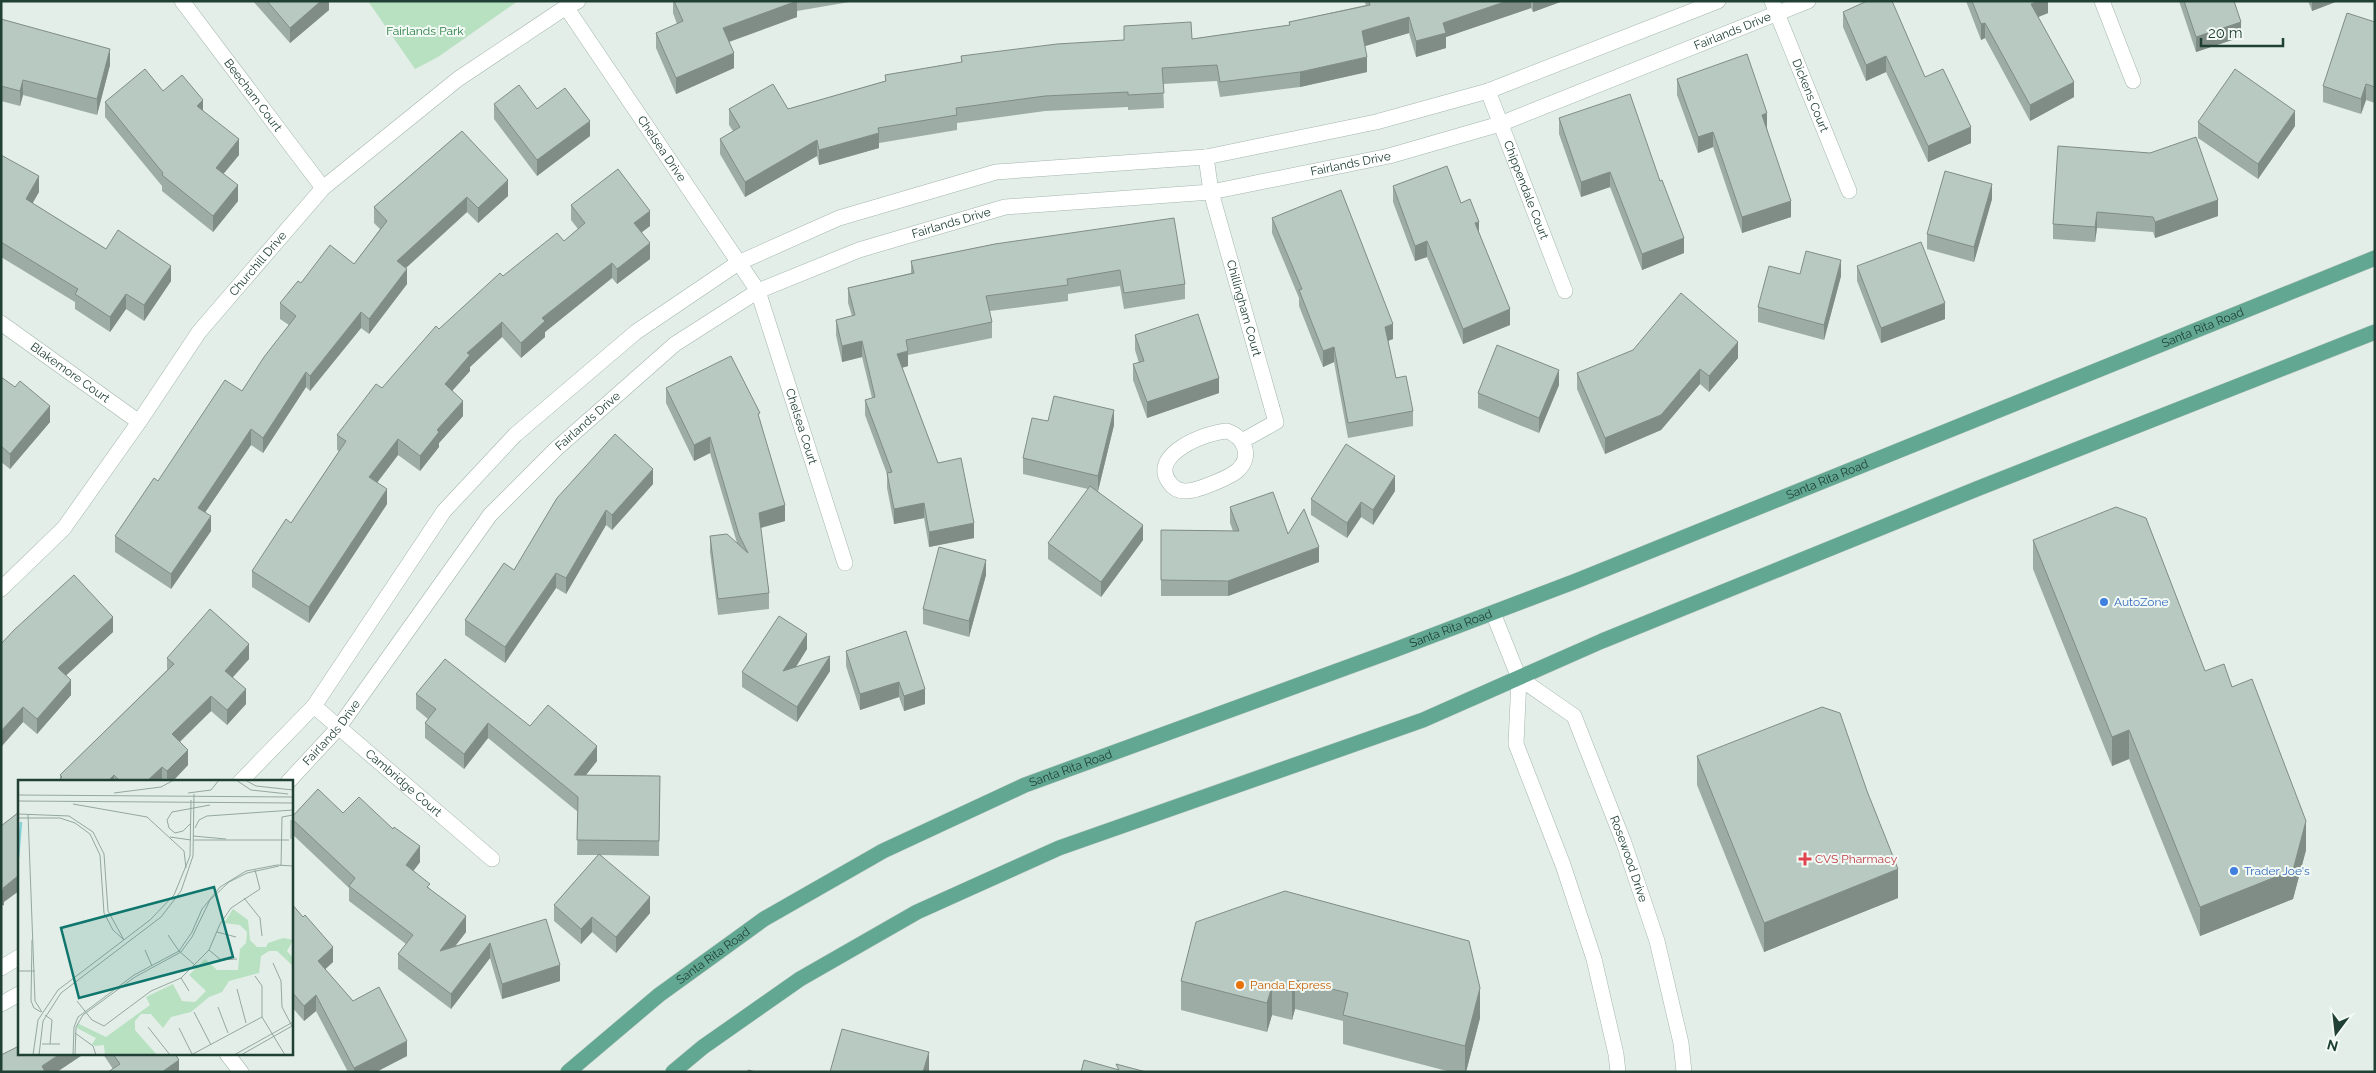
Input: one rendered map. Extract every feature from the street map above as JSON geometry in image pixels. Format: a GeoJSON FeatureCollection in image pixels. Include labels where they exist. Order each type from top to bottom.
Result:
{"type":"FeatureCollection","features":[{"type":"Feature","properties":{"kind":"main road","name":"Santa Rita Road"},"geometry":{"type":"LineString","coordinates":[[568,1072],[659,995],[764,919],[883,850],[1025,785],[1492,613],[2375,258]]}},
{"type":"Feature","properties":{"kind":"main road"},"geometry":{"type":"LineString","coordinates":[[673,1072],[704,1047],[800,979],[917,912],[1059,848],[1423,720],[1602,641],[2375,332]]}},
{"type":"Feature","properties":{"kind":"street","name":"Beecham Court"},"geometry":{"type":"LineString","coordinates":[[182,1],[323,188]]}},
{"type":"Feature","properties":{"kind":"street"},"geometry":{"type":"LineString","coordinates":[[242,780],[314,706],[444,511],[514,435],[636,332],[738,263],[839,218],[996,172],[1206,157],[1376,122],[1488,91],[1718,1]]}},
{"type":"Feature","properties":{"kind":"street","name":"Fairlands Drive"},"geometry":{"type":"LineString","coordinates":[[290,780],[339,727],[490,516],[556,449],[675,344],[758,291],[859,250],[1005,207],[1211,192],[1388,156],[1500,124],[1774,7],[1808,1]]}},
{"type":"Feature","properties":{"kind":"street"},"geometry":{"type":"LineString","coordinates":[[2102,1],[2133,81]]}},
{"type":"Feature","properties":{"kind":"street","name":"Churchill Drive"},"geometry":{"type":"LineString","coordinates":[[1,589],[64,528],[139,422],[199,332],[323,188],[458,79],[572,4]]}},
{"type":"Feature","properties":{"kind":"street","name":"Chelsea Drive"},"geometry":{"type":"LineString","coordinates":[[572,4],[738,263],[758,291]]}},
{"type":"Feature","properties":{"kind":"street","name":"Dickens Court"},"geometry":{"type":"LineString","coordinates":[[1774,7],[1849,191]]}},
{"type":"Feature","properties":{"kind":"street","name":"Chippendale Court"},"geometry":{"type":"LineString","coordinates":[[1488,91],[1565,290]]}},
{"type":"Feature","properties":{"kind":"street","name":"Chillingham Court"},"geometry":{"type":"LineString","coordinates":[[1206,157],[1211,192],[1276,422],[1242,441]]}},
{"type":"Feature","properties":{"kind":"street","name":"Chelsea Court"},"geometry":{"type":"LineString","coordinates":[[758,291],[845,562]]}},
{"type":"Feature","properties":{"kind":"street","name":"Blakemore Court"},"geometry":{"type":"LineString","coordinates":[[1,323],[139,422]]}},
{"type":"Feature","properties":{"kind":"street"},"geometry":{"type":"LineString","coordinates":[[1221,431],[1233,433],[1242,441],[1246,458],[1235,472],[1192,491],[1180,491],[1167,479],[1166,461],[1173,452],[1221,431]]}},
{"type":"Feature","properties":{"kind":"street"},"geometry":{"type":"LineString","coordinates":[[1492,613],[1519,678],[1516,744],[1562,865],[1594,959],[1616,1054],[1618,1072]]}},
{"type":"Feature","properties":{"kind":"street","name":"Rosewood Drive"},"geometry":{"type":"LineString","coordinates":[[1519,678],[1574,716],[1624,843],[1657,941],[1681,1043],[1684,1072]]}},
{"type":"Feature","properties":{"kind":"street","name":"Cambridge Court"},"geometry":{"type":"LineString","coordinates":[[314,706],[492,859]]}},
{"type":"Feature","properties":{"kind":"street"},"geometry":{"type":"LineString","coordinates":[[1,968],[18,958]]}},
{"type":"Feature","properties":{"kind":"street"},"geometry":{"type":"LineString","coordinates":[[1,1004],[18,995]]}},
{"type":"Feature","properties":{"kind":"street"},"geometry":{"type":"LineString","coordinates":[[229,1056],[241,1072]]}},
{"type":"Feature","properties":{"kind":"green space","name":"Fairlands Park"},"geometry":{"type":"Polygon","coordinates":[[[368,1],[518,1],[438,57],[415,69],[368,1]]]}},
{"type":"Feature","properties":{"kind":"building"},"geometry":{"type":"Polygon","coordinates":[[[267,1],[321,1],[290,28],[267,1]]]}},
{"type":"Feature","properties":{"kind":"building"},"geometry":{"type":"Polygon","coordinates":[[[674,1],[797,1],[723,28],[734,53],[676,78],[656,33],[683,21],[674,1]]]}},
{"type":"Feature","properties":{"kind":"building"},"geometry":{"type":"Polygon","coordinates":[[[1369,1],[1507,1],[1443,23],[1446,33],[1416,41],[1409,17],[1362,31],[1367,57],[1300,72],[1220,82],[1217,65],[1162,68],[1164,93],[1128,95],[1128,92],[1045,96],[956,108],[957,115],[878,128],[879,133],[819,150],[817,140],[745,182],[720,139],[740,127],[729,109],[773,84],[788,109],[886,81],[885,75],[962,62],[961,56],[1057,44],[1124,40],[1124,26],[1191,22],[1192,39],[1290,25],[1289,22],[1370,5],[1369,1]]]}},
{"type":"Feature","properties":{"kind":"building"},"geometry":{"type":"Polygon","coordinates":[[[1867,1],[1892,1],[1925,77],[1943,69],[1971,127],[1928,146],[1886,56],[1866,65],[1843,12],[1867,1]]]}},
{"type":"Feature","properties":{"kind":"building"},"geometry":{"type":"Polygon","coordinates":[[[1972,1],[2039,1],[2031,4],[2074,82],[2030,105],[1985,23],[1981,24],[1972,1]]]}},
{"type":"Feature","properties":{"kind":"building"},"geometry":{"type":"Polygon","coordinates":[[[2184,1],[2234,1],[2241,22],[2196,37],[2184,1]]]}},
{"type":"Feature","properties":{"kind":"building"},"geometry":{"type":"Polygon","coordinates":[[[2347,13],[2375,22],[2375,87],[2366,84],[2361,99],[2323,86],[2347,13]]]}},
{"type":"Feature","properties":{"kind":"building"},"geometry":{"type":"Polygon","coordinates":[[[1,19],[110,49],[97,99],[23,80],[20,91],[1,86],[1,19]]]}},
{"type":"Feature","properties":{"kind":"building"},"geometry":{"type":"Polygon","coordinates":[[[1747,54],[1767,113],[1762,115],[1791,201],[1742,217],[1713,132],[1698,137],[1677,79],[1747,54]]]}},
{"type":"Feature","properties":{"kind":"building"},"geometry":{"type":"Polygon","coordinates":[[[145,69],[163,91],[182,75],[203,100],[197,106],[239,139],[216,168],[238,185],[213,216],[162,175],[163,173],[105,102],[145,69]]]}},
{"type":"Feature","properties":{"kind":"building"},"geometry":{"type":"Polygon","coordinates":[[[2235,69],[2295,111],[2258,164],[2198,122],[2235,69]]]}},
{"type":"Feature","properties":{"kind":"building"},"geometry":{"type":"Polygon","coordinates":[[[519,85],[537,109],[565,88],[590,121],[537,160],[494,104],[519,85]]]}},
{"type":"Feature","properties":{"kind":"building"},"geometry":{"type":"Polygon","coordinates":[[[1630,94],[1660,181],[1662,180],[1684,238],[1642,254],[1610,172],[1581,182],[1559,118],[1630,94]]]}},
{"type":"Feature","properties":{"kind":"building"},"geometry":{"type":"Polygon","coordinates":[[[462,131],[508,180],[478,208],[467,197],[397,261],[407,269],[369,319],[361,312],[310,376],[306,372],[263,438],[251,429],[198,508],[211,516],[171,574],[115,536],[154,478],[158,481],[225,380],[242,391],[264,357],[296,316],[280,303],[298,281],[301,283],[330,245],[354,264],[387,221],[374,207],[462,131]]]}},
{"type":"Feature","properties":{"kind":"building"},"geometry":{"type":"Polygon","coordinates":[[[2196,137],[2218,200],[2155,222],[2153,217],[2097,212],[2095,227],[2053,224],[2058,146],[2150,153],[2196,137]]]}},
{"type":"Feature","properties":{"kind":"building"},"geometry":{"type":"Polygon","coordinates":[[[1,155],[39,176],[26,199],[106,249],[118,230],[171,266],[144,305],[126,294],[110,317],[75,294],[78,289],[1,242],[1,155]]]}},
{"type":"Feature","properties":{"kind":"building"},"geometry":{"type":"Polygon","coordinates":[[[1447,166],[1461,203],[1470,199],[1479,222],[1475,223],[1510,309],[1463,329],[1427,241],[1415,246],[1393,186],[1447,166]]]}},
{"type":"Feature","properties":{"kind":"building"},"geometry":{"type":"Polygon","coordinates":[[[618,169],[650,211],[634,223],[650,243],[617,269],[612,263],[542,318],[545,321],[521,343],[502,322],[467,353],[470,355],[445,384],[463,401],[437,430],[439,432],[420,456],[398,439],[369,477],[387,489],[309,607],[252,571],[286,519],[291,523],[346,441],[337,435],[376,384],[382,388],[436,326],[439,329],[500,273],[503,276],[557,233],[564,241],[585,223],[571,205],[618,169]]]}},
{"type":"Feature","properties":{"kind":"building"},"geometry":{"type":"Polygon","coordinates":[[[1945,171],[1992,184],[1974,247],[1927,234],[1945,171]]]}},
{"type":"Feature","properties":{"kind":"building"},"geometry":{"type":"Polygon","coordinates":[[[1341,190],[1393,324],[1385,327],[1396,378],[1406,376],[1413,411],[1348,423],[1334,347],[1323,351],[1299,290],[1302,289],[1272,218],[1341,190]]]}},
{"type":"Feature","properties":{"kind":"building"},"geometry":{"type":"Polygon","coordinates":[[[1174,218],[1185,284],[1124,293],[1120,270],[1067,279],[1068,285],[986,296],[992,322],[906,340],[908,351],[897,354],[938,463],[961,458],[974,523],[929,532],[924,503],[894,509],[887,473],[892,472],[865,400],[875,397],[862,341],[842,346],[836,320],[855,315],[848,288],[914,273],[911,261],[995,244],[1174,218]]]}},
{"type":"Feature","properties":{"kind":"building"},"geometry":{"type":"Polygon","coordinates":[[[1921,242],[1945,303],[1881,328],[1857,266],[1921,242]]]}},
{"type":"Feature","properties":{"kind":"building"},"geometry":{"type":"Polygon","coordinates":[[[1806,251],[1841,260],[1824,325],[1758,307],[1769,266],[1800,274],[1806,251]]]}},
{"type":"Feature","properties":{"kind":"building"},"geometry":{"type":"Polygon","coordinates":[[[1681,293],[1738,342],[1709,376],[1700,369],[1661,415],[1605,438],[1577,373],[1633,350],[1681,293]]]}},
{"type":"Feature","properties":{"kind":"building"},"geometry":{"type":"Polygon","coordinates":[[[1198,314],[1219,378],[1147,402],[1133,364],[1144,361],[1135,335],[1198,314]]]}},
{"type":"Feature","properties":{"kind":"building"},"geometry":{"type":"Polygon","coordinates":[[[1497,345],[1559,370],[1539,418],[1478,393],[1497,345]]]}},
{"type":"Feature","properties":{"kind":"building"},"geometry":{"type":"Polygon","coordinates":[[[731,356],[760,413],[758,414],[785,505],[759,513],[769,593],[718,599],[710,536],[727,534],[748,553],[739,535],[710,437],[694,445],[666,388],[731,356]]]}},
{"type":"Feature","properties":{"kind":"building"},"geometry":{"type":"Polygon","coordinates":[[[1,377],[15,387],[20,381],[50,406],[10,454],[1,446],[1,377]]]}},
{"type":"Feature","properties":{"kind":"building"},"geometry":{"type":"Polygon","coordinates":[[[1054,396],[1114,410],[1098,476],[1023,458],[1032,418],[1048,421],[1054,396]]]}},
{"type":"Feature","properties":{"kind":"building"},"geometry":{"type":"Polygon","coordinates":[[[615,434],[653,469],[612,515],[606,510],[566,578],[556,573],[505,647],[465,620],[504,563],[514,570],[557,498],[615,434]]]}},
{"type":"Feature","properties":{"kind":"building"},"geometry":{"type":"Polygon","coordinates":[[[1346,444],[1395,476],[1373,510],[1361,502],[1347,523],[1311,499],[1346,444]]]}},
{"type":"Feature","properties":{"kind":"building"},"geometry":{"type":"Polygon","coordinates":[[[1090,486],[1143,525],[1101,582],[1048,543],[1090,486]]]}},
{"type":"Feature","properties":{"kind":"building"},"geometry":{"type":"Polygon","coordinates":[[[1273,492],[1288,534],[1304,509],[1319,547],[1228,581],[1161,580],[1161,530],[1239,531],[1230,507],[1273,492]]]}},
{"type":"Feature","properties":{"kind":"building"},"geometry":{"type":"Polygon","coordinates":[[[2116,507],[2146,518],[2205,671],[2224,664],[2232,687],[2252,679],[2306,821],[2293,870],[2200,907],[2129,730],[2112,737],[2033,540],[2116,507]]]}},
{"type":"Feature","properties":{"kind":"building"},"geometry":{"type":"Polygon","coordinates":[[[939,547],[986,560],[969,621],[923,609],[939,547]]]}},
{"type":"Feature","properties":{"kind":"building"},"geometry":{"type":"Polygon","coordinates":[[[74,575],[113,617],[58,668],[71,680],[37,719],[23,707],[1,731],[1,644],[74,575]]]}},
{"type":"Feature","properties":{"kind":"building"},"geometry":{"type":"Polygon","coordinates":[[[210,609],[249,644],[225,671],[246,689],[227,710],[211,696],[172,734],[188,750],[167,771],[162,767],[148,780],[119,780],[114,775],[109,780],[59,780],[62,777],[60,775],[174,664],[167,658],[210,609]]]}},
{"type":"Feature","properties":{"kind":"building"},"geometry":{"type":"Polygon","coordinates":[[[779,616],[807,634],[783,671],[830,656],[797,707],[742,672],[779,616]]]}},
{"type":"Feature","properties":{"kind":"building"},"geometry":{"type":"Polygon","coordinates":[[[906,631],[925,689],[904,696],[899,682],[860,694],[846,651],[906,631]]]}},
{"type":"Feature","properties":{"kind":"building"},"geometry":{"type":"Polygon","coordinates":[[[445,659],[530,726],[548,705],[597,746],[574,775],[660,776],[659,841],[577,840],[578,797],[488,723],[464,754],[425,723],[436,709],[416,694],[445,659]]]}},
{"type":"Feature","properties":{"kind":"building","name":"CVS Pharmacy"},"geometry":{"type":"Polygon","coordinates":[[[1822,707],[1840,713],[1867,791],[1898,869],[1764,923],[1697,756],[1822,707]]]}},
{"type":"Feature","properties":{"kind":"building"},"geometry":{"type":"Polygon","coordinates":[[[318,789],[343,813],[359,797],[393,829],[394,827],[420,846],[406,865],[430,884],[427,887],[466,916],[440,951],[546,919],[560,965],[502,984],[490,943],[451,994],[398,954],[413,935],[349,886],[355,878],[292,817],[318,789]]]}},
{"type":"Feature","properties":{"kind":"building"},"geometry":{"type":"Polygon","coordinates":[[[18,813],[18,876],[1,891],[1,826],[18,813]]]}},
{"type":"Feature","properties":{"kind":"building"},"geometry":{"type":"Polygon","coordinates":[[[599,854],[650,897],[616,937],[592,917],[581,929],[554,905],[599,854]]]}},
{"type":"Feature","properties":{"kind":"building"},"geometry":{"type":"Polygon","coordinates":[[[1285,891],[1469,941],[1480,988],[1465,1046],[1343,1015],[1348,993],[1295,980],[1292,991],[1272,986],[1267,1003],[1181,981],[1196,922],[1285,891]]]}},
{"type":"Feature","properties":{"kind":"building"},"geometry":{"type":"Polygon","coordinates":[[[292,904],[303,917],[305,915],[333,947],[318,961],[353,1001],[379,987],[407,1041],[354,1068],[316,995],[304,1006],[292,992],[292,904]]]}},
{"type":"Feature","properties":{"kind":"building"},"geometry":{"type":"Polygon","coordinates":[[[842,1029],[929,1052],[923,1072],[830,1072],[842,1029]]]}},
{"type":"Feature","properties":{"kind":"building"},"geometry":{"type":"Polygon","coordinates":[[[18,1046],[18,1056],[57,1056],[42,1066],[45,1072],[1,1072],[1,1055],[18,1046]]]}},
{"type":"Feature","properties":{"kind":"building"},"geometry":{"type":"Polygon","coordinates":[[[114,1056],[176,1056],[179,1060],[162,1072],[108,1072],[120,1064],[114,1056]]]}},
{"type":"Feature","properties":{"kind":"building"},"geometry":{"type":"Polygon","coordinates":[[[1084,1060],[1119,1070],[1116,1064],[1146,1072],[1081,1072],[1084,1060]]]}},
{"type":"Feature","properties":{"kind":"place","name":"AutoZone"},"geometry":{"type":"Point","coordinates":[2104,602]}},
{"type":"Feature","properties":{"kind":"place","name":"CVS Pharmacy"},"geometry":{"type":"Point","coordinates":[1805,859]}},
{"type":"Feature","properties":{"kind":"place","name":"Trader Joe's"},"geometry":{"type":"Point","coordinates":[2234,871]}},
{"type":"Feature","properties":{"kind":"place","name":"Panda Express"},"geometry":{"type":"Point","coordinates":[1240,985]}}]}
